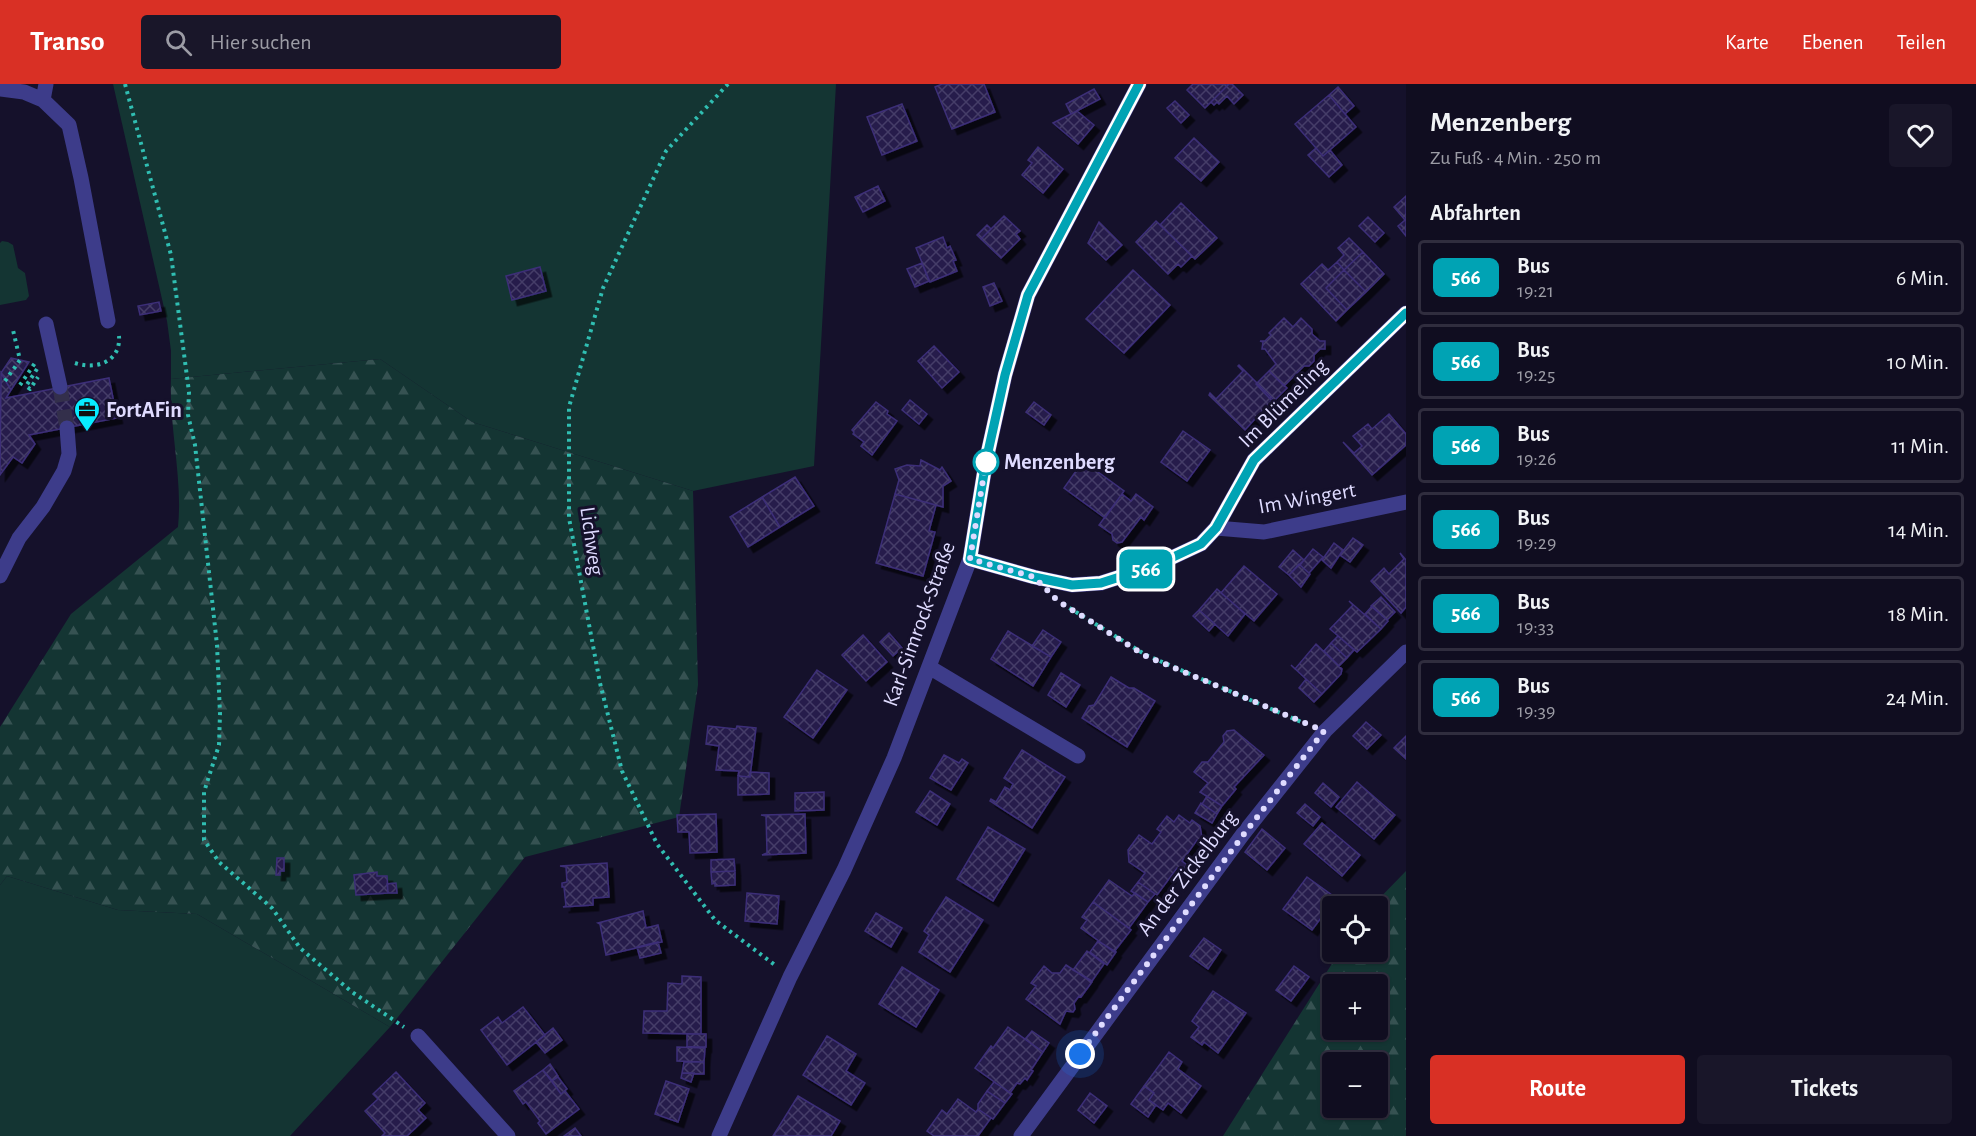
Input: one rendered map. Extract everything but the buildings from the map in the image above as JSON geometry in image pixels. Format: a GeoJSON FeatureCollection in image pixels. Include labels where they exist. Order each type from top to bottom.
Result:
{"type":"FeatureCollection","features":[{"type":"Feature","properties":{"kind":"street"},"geometry":{"type":"LineString","coordinates":[[43,100],[46,84]]}},
{"type":"Feature","properties":{"kind":"street","name":"Karl-Simrock-Straße"},"geometry":{"type":"LineString","coordinates":[[719,1136],[790,976],[844,870],[894,758],[970,559],[986,461],[1005,375],[1028,295],[1139,84]]}},
{"type":"Feature","properties":{"kind":"street"},"geometry":{"type":"LineString","coordinates":[[0,89],[24,92],[43,100],[69,125],[112,326]]}},
{"type":"Feature","properties":{"kind":"street","name":"Im Blümeling"},"geometry":{"type":"LineString","coordinates":[[970,559],[1072,585],[1101,583],[1154,566],[1201,544],[1216,528],[1254,460],[1406,313]]}},
{"type":"Feature","properties":{"kind":"street"},"geometry":{"type":"LineString","coordinates":[[46,324],[60,387]]}},
{"type":"Feature","properties":{"kind":"street"},"geometry":{"type":"LineString","coordinates":[[0,576],[19,538],[43,507],[64,471],[69,454],[67,428]]}},
{"type":"Feature","properties":{"kind":"street","name":"Im Wingert"},"geometry":{"type":"LineString","coordinates":[[1216,528],[1264,532],[1406,502]]}},
{"type":"Feature","properties":{"kind":"street","name":"An der Zickelburg"},"geometry":{"type":"LineString","coordinates":[[1021,1136],[1244,834],[1324,731],[1406,652]]}},
{"type":"Feature","properties":{"kind":"street"},"geometry":{"type":"LineString","coordinates":[[929,667],[1078,756]]}},
{"type":"Feature","properties":{"kind":"street"},"geometry":{"type":"LineString","coordinates":[[418,1036],[508,1136]]}},
{"type":"Feature","properties":{"kind":"path"},"geometry":{"type":"LineString","coordinates":[[125,84],[171,255],[189,392],[188,415],[195,445],[217,645],[219,745],[204,792],[204,840],[219,862],[272,908],[300,948],[352,992],[418,1036]]}},
{"type":"Feature","properties":{"kind":"path","name":"Lichweg"},"geometry":{"type":"LineString","coordinates":[[728,84],[666,151],[603,288],[569,407],[569,518],[600,682],[622,771],[657,844],[715,920],[790,976]]}},
{"type":"Feature","properties":{"kind":"path"},"geometry":{"type":"LineString","coordinates":[[53,355],[83,366],[103,365],[112,358],[119,342],[112,326]]}},
{"type":"Feature","properties":{"kind":"path"},"geometry":{"type":"LineString","coordinates":[[5,381],[20,360],[13,330]]}},
{"type":"Feature","properties":{"kind":"path"},"geometry":{"type":"LineString","coordinates":[[1058,601],[1146,656],[1324,731]]}},
{"type":"Feature","properties":{"kind":"green space"},"geometry":{"type":"Polygon","coordinates":[[[113,84],[836,84],[814,466],[693,491],[472,422],[380,359],[171,379],[171,351],[167,321],[113,84]]]}},
{"type":"Feature","properties":{"kind":"green space"},"geometry":{"type":"Polygon","coordinates":[[[2,241],[13,245],[18,268],[25,273],[29,296],[26,300],[0,305],[0,243],[2,241]]]}},
{"type":"Feature","properties":{"kind":"green space"},"geometry":{"type":"Polygon","coordinates":[[[380,359],[472,422],[693,491],[698,685],[679,817],[525,857],[390,1027],[197,914],[118,910],[7,876],[0,885],[0,727],[71,614],[178,527],[179,490],[171,379],[380,359]]]}},
{"type":"Feature","properties":{"kind":"green space"},"geometry":{"type":"Polygon","coordinates":[[[1406,871],[1406,1136],[1223,1136],[1322,979],[1322,1040],[1388,1040],[1388,974],[1325,974],[1333,962],[1388,962],[1388,896],[1382,896],[1406,871]]]}},
{"type":"Feature","properties":{"kind":"green space"},"geometry":{"type":"Polygon","coordinates":[[[7,876],[118,910],[197,914],[390,1027],[290,1136],[0,1136],[0,885],[7,876]]]}},
{"type":"Feature","properties":{"kind":"tunnel"},"geometry":{"type":"LineString","coordinates":[[60,387],[67,428]]}},
{"type":"Feature","properties":{"kind":"bus line","name":"566"},"geometry":{"type":"LineString","coordinates":[[1139,84],[1028,295],[1005,375],[986,461],[970,559],[1072,585],[1101,583],[1154,566],[1201,544],[1216,528],[1254,460],[1406,313]]}},
{"type":"Feature","properties":{"kind":"place","name":"FortAFin"},"geometry":{"type":"Point","coordinates":[87,433]}},
{"type":"Feature","properties":{"kind":"place","name":"Menzenberg"},"geometry":{"type":"Point","coordinates":[986,462]}},
{"type":"Feature","properties":{"kind":"route"},"geometry":{"type":"LineString","coordinates":[[986,462],[970,559],[1034,577],[1058,601],[1146,656],[1324,731],[1080,1054]]}}]}
